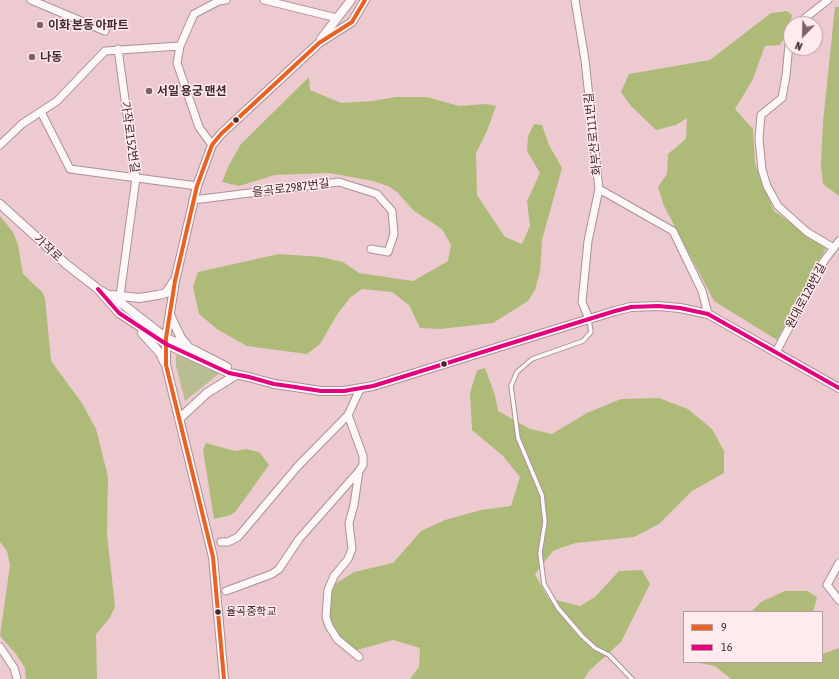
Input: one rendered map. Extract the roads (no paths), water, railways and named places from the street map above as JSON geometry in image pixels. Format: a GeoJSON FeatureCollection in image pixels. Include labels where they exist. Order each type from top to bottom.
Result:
{"type":"FeatureCollection","features":[{"type":"Feature","properties":{"kind":"street"},"geometry":{"type":"LineString","coordinates":[[31,0],[105,31]]}},
{"type":"Feature","properties":{"kind":"street"},"geometry":{"type":"LineString","coordinates":[[212,145],[199,126],[177,63],[180,46],[194,14],[219,1],[226,0]]}},
{"type":"Feature","properties":{"kind":"street"},"geometry":{"type":"LineString","coordinates":[[264,0],[337,18]]}},
{"type":"Feature","properties":{"kind":"street"},"geometry":{"type":"LineString","coordinates":[[166,365],[166,341],[175,281],[193,200],[212,145],[221,134],[318,43],[351,0]]}},
{"type":"Feature","properties":{"kind":"street"},"geometry":{"type":"LineString","coordinates":[[318,43],[352,22],[365,0]]}},
{"type":"Feature","properties":{"kind":"street","name":"화부산로111번길"},"geometry":{"type":"LineString","coordinates":[[575,0],[585,60],[599,189],[673,231],[702,291],[708,314]]}},
{"type":"Feature","properties":{"kind":"street"},"geometry":{"type":"LineString","coordinates":[[808,16],[828,0]]}},
{"type":"Feature","properties":{"kind":"street"},"geometry":{"type":"LineString","coordinates":[[0,145],[22,124],[57,101],[105,51],[180,46]]}},
{"type":"Feature","properties":{"kind":"street","name":"가작로152번길"},"geometry":{"type":"LineString","coordinates":[[118,49],[136,178],[120,296]]}},
{"type":"Feature","properties":{"kind":"street"},"geometry":{"type":"LineString","coordinates":[[788,56],[782,98],[761,115],[759,139],[762,170],[767,186],[778,206],[807,232],[834,248]]}},
{"type":"Feature","properties":{"kind":"street"},"geometry":{"type":"LineString","coordinates":[[41,112],[70,169],[197,186]]}},
{"type":"Feature","properties":{"kind":"street","name":"율곡로2987번길"},"geometry":{"type":"LineString","coordinates":[[193,200],[339,182],[376,194],[392,211],[394,234],[388,252],[370,249]]}},
{"type":"Feature","properties":{"kind":"street"},"geometry":{"type":"LineString","coordinates":[[589,319],[582,302],[588,240],[599,189]]}},
{"type":"Feature","properties":{"kind":"street","name":"가작로"},"geometry":{"type":"LineString","coordinates":[[0,204],[66,264],[98,289],[120,302],[166,341],[188,347],[249,377]]}},
{"type":"Feature","properties":{"kind":"street","name":"원대로128번길"},"geometry":{"type":"LineString","coordinates":[[776,352],[824,262],[839,241]]}},
{"type":"Feature","properties":{"kind":"street"},"geometry":{"type":"LineString","coordinates":[[107,294],[139,298],[158,295],[166,293],[175,281]]}},
{"type":"Feature","properties":{"kind":"street","name":"가작로"},"geometry":{"type":"LineString","coordinates":[[98,289],[119,313],[166,341],[229,373],[274,384],[321,391],[360,389],[399,380],[589,319],[631,307],[658,306],[680,308],[708,314],[839,388]]}},
{"type":"Feature","properties":{"kind":"street"},"geometry":{"type":"LineString","coordinates":[[119,313],[147,337],[160,353],[166,365],[214,557],[224,679]]}},
{"type":"Feature","properties":{"kind":"street"},"geometry":{"type":"LineString","coordinates":[[170,314],[181,338],[188,347]]}},
{"type":"Feature","properties":{"kind":"street"},"geometry":{"type":"LineString","coordinates":[[179,419],[207,393],[237,375]]}},
{"type":"Feature","properties":{"kind":"street"},"geometry":{"type":"LineString","coordinates":[[221,542],[228,542],[238,537],[298,466],[348,415],[360,389]]}},
{"type":"Feature","properties":{"kind":"street"},"geometry":{"type":"LineString","coordinates":[[226,590],[272,574],[279,568],[299,539],[359,471],[363,465],[363,456],[348,415]]}},
{"type":"Feature","properties":{"kind":"street"},"geometry":{"type":"LineString","coordinates":[[359,471],[354,505],[349,523],[352,550],[331,583],[325,606],[329,626],[337,639],[359,657]]}},
{"type":"Feature","properties":{"kind":"street"},"geometry":{"type":"LineString","coordinates":[[839,563],[827,585],[839,600]]}},
{"type":"Feature","properties":{"kind":"street"},"geometry":{"type":"LineString","coordinates":[[0,647],[14,668],[17,679]]}},
{"type":"Feature","properties":{"kind":"lane"},"geometry":{"type":"LineString","coordinates":[[589,319],[591,332],[583,341],[532,359],[517,372],[511,386],[518,438],[542,495],[546,522],[540,553],[544,584],[558,608],[582,636],[595,648],[609,655],[632,679]]}},
{"type":"Feature","properties":{"kind":"place","name":"이화 본동 아파트"},"geometry":{"type":"Point","coordinates":[40,25]}},
{"type":"Feature","properties":{"kind":"place","name":"나동"},"geometry":{"type":"Point","coordinates":[32,57]}},
{"type":"Feature","properties":{"kind":"place","name":"서일 용궁 맨션"},"geometry":{"type":"Point","coordinates":[149,91]}},
{"type":"Feature","properties":{"kind":"place","name":"율곡중학교"},"geometry":{"type":"Point","coordinates":[218,612]}}]}
